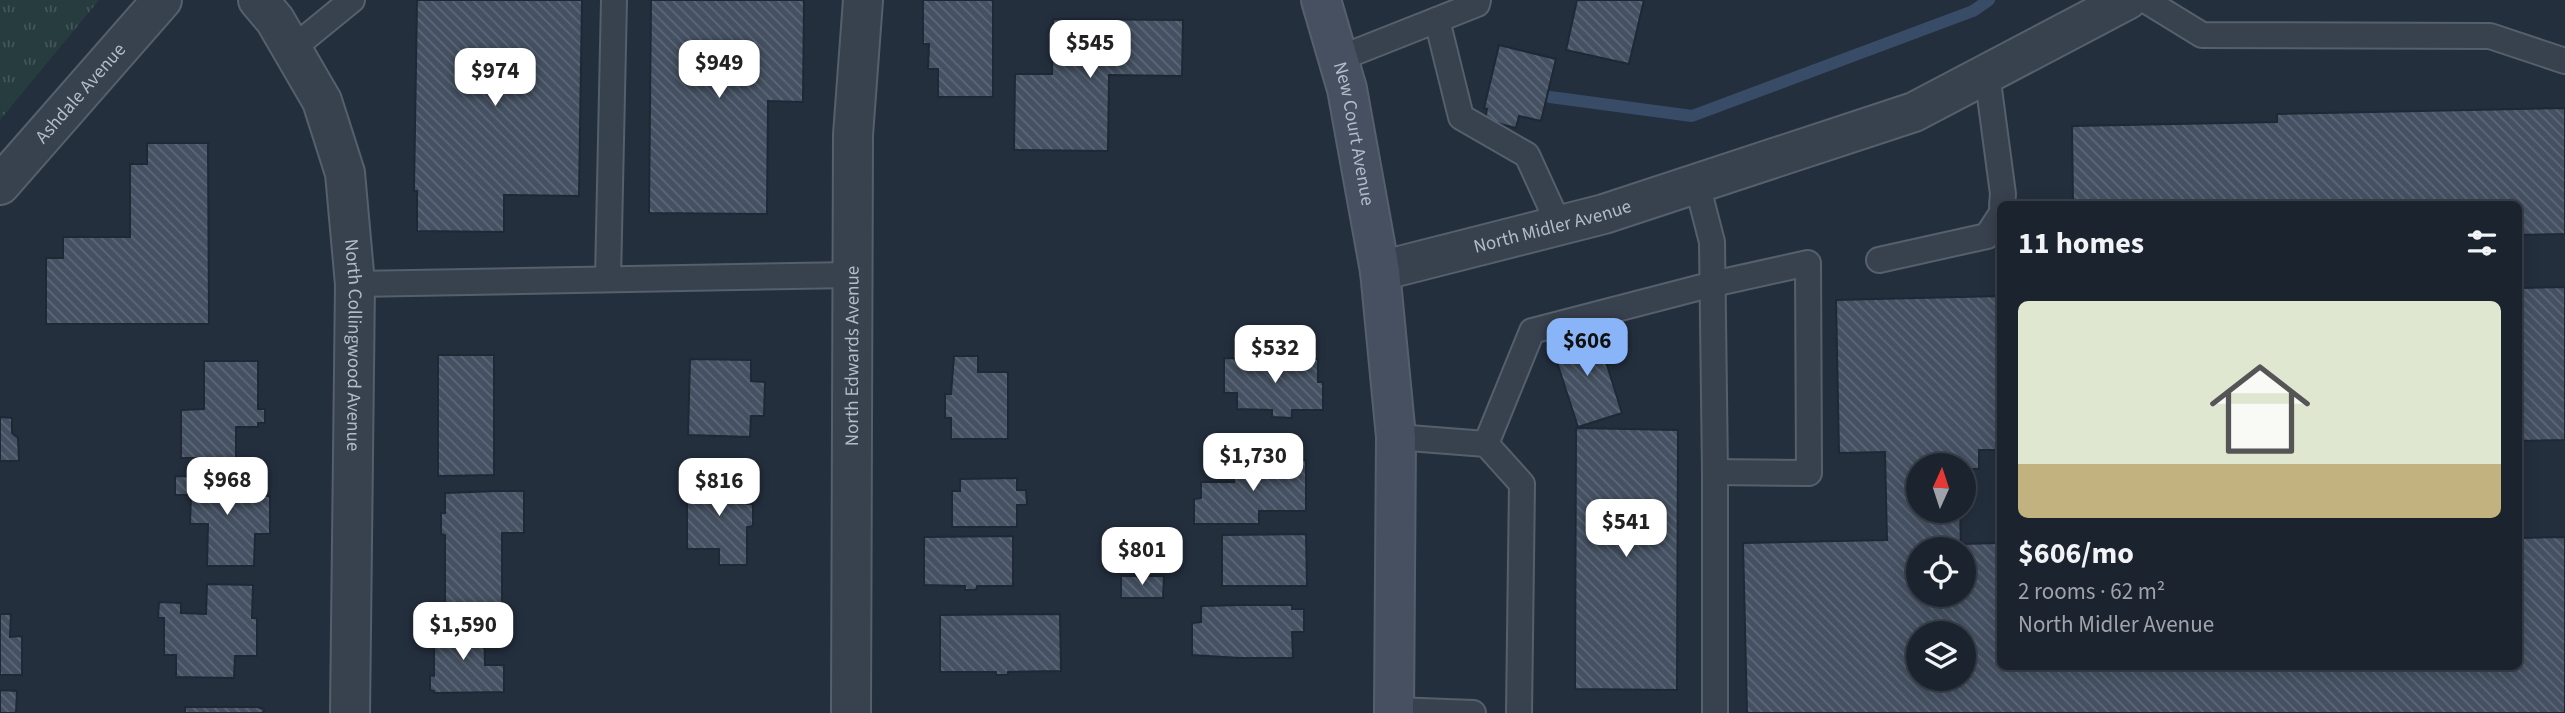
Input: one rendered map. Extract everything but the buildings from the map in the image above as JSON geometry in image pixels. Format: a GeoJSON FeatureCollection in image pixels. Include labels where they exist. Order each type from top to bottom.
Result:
{"type":"FeatureCollection","features":[{"type":"Feature","properties":{"kind":"main road","name":"New Court Avenue"},"geometry":{"type":"LineString","coordinates":[[1321,0],[1347,89],[1380,271]]}},
{"type":"Feature","properties":{"kind":"main road"},"geometry":{"type":"LineString","coordinates":[[1380,271],[1395,437],[1394,711]]}},
{"type":"Feature","properties":{"kind":"street","name":"Ashdale Avenue"},"geometry":{"type":"LineString","coordinates":[[0,185],[162,0]]}},
{"type":"Feature","properties":{"kind":"street","name":"North Collingwood Avenue"},"geometry":{"type":"LineString","coordinates":[[258,0],[275,20],[322,101],[345,173],[355,284],[350,713]]}},
{"type":"Feature","properties":{"kind":"street","name":"North Edwards Avenue"},"geometry":{"type":"LineString","coordinates":[[851,713],[853,135],[863,0]]}},
{"type":"Feature","properties":{"kind":"street","name":"North Midler Avenue"},"geometry":{"type":"LineString","coordinates":[[1380,271],[1604,214],[1914,112],[2127,0]]}},
{"type":"Feature","properties":{"kind":"lane"},"geometry":{"type":"LineString","coordinates":[[292,49],[352,0]]}},
{"type":"Feature","properties":{"kind":"lane"},"geometry":{"type":"LineString","coordinates":[[608,279],[614,0]]}},
{"type":"Feature","properties":{"kind":"lane"},"geometry":{"type":"LineString","coordinates":[[1338,59],[1477,4],[1478,0]]}},
{"type":"Feature","properties":{"kind":"lane"},"geometry":{"type":"LineString","coordinates":[[2145,0],[2202,36],[2490,36],[2565,61]]}},
{"type":"Feature","properties":{"kind":"lane"},"geometry":{"type":"LineString","coordinates":[[1437,20],[1461,117],[1527,155],[1559,225]]}},
{"type":"Feature","properties":{"kind":"lane"},"geometry":{"type":"LineString","coordinates":[[1987,74],[2002,201]]}},
{"type":"Feature","properties":{"kind":"lane"},"geometry":{"type":"LineString","coordinates":[[1697,184],[1712,242],[1714,713]]}},
{"type":"Feature","properties":{"kind":"lane"},"geometry":{"type":"LineString","coordinates":[[1880,260],[1987,236],[1997,221]]}},
{"type":"Feature","properties":{"kind":"lane"},"geometry":{"type":"LineString","coordinates":[[1486,444],[1532,331],[1713,284],[1808,263],[1809,473],[1715,472]]}},
{"type":"Feature","properties":{"kind":"lane"},"geometry":{"type":"LineString","coordinates":[[355,284],[851,275]]}},
{"type":"Feature","properties":{"kind":"lane"},"geometry":{"type":"LineString","coordinates":[[1395,437],[1486,444],[1522,484],[1519,713]]}},
{"type":"Feature","properties":{"kind":"lane"},"geometry":{"type":"LineString","coordinates":[[1394,711],[1473,713]]}},
{"type":"Feature","properties":{"kind":"green space"},"geometry":{"type":"Polygon","coordinates":[[[0,0],[99,0],[0,120],[0,0]]]}},
{"type":"Feature","properties":{"kind":"waterway"},"geometry":{"type":"LineString","coordinates":[[1550,97],[1692,116],[1973,11],[1989,0]]}}]}
